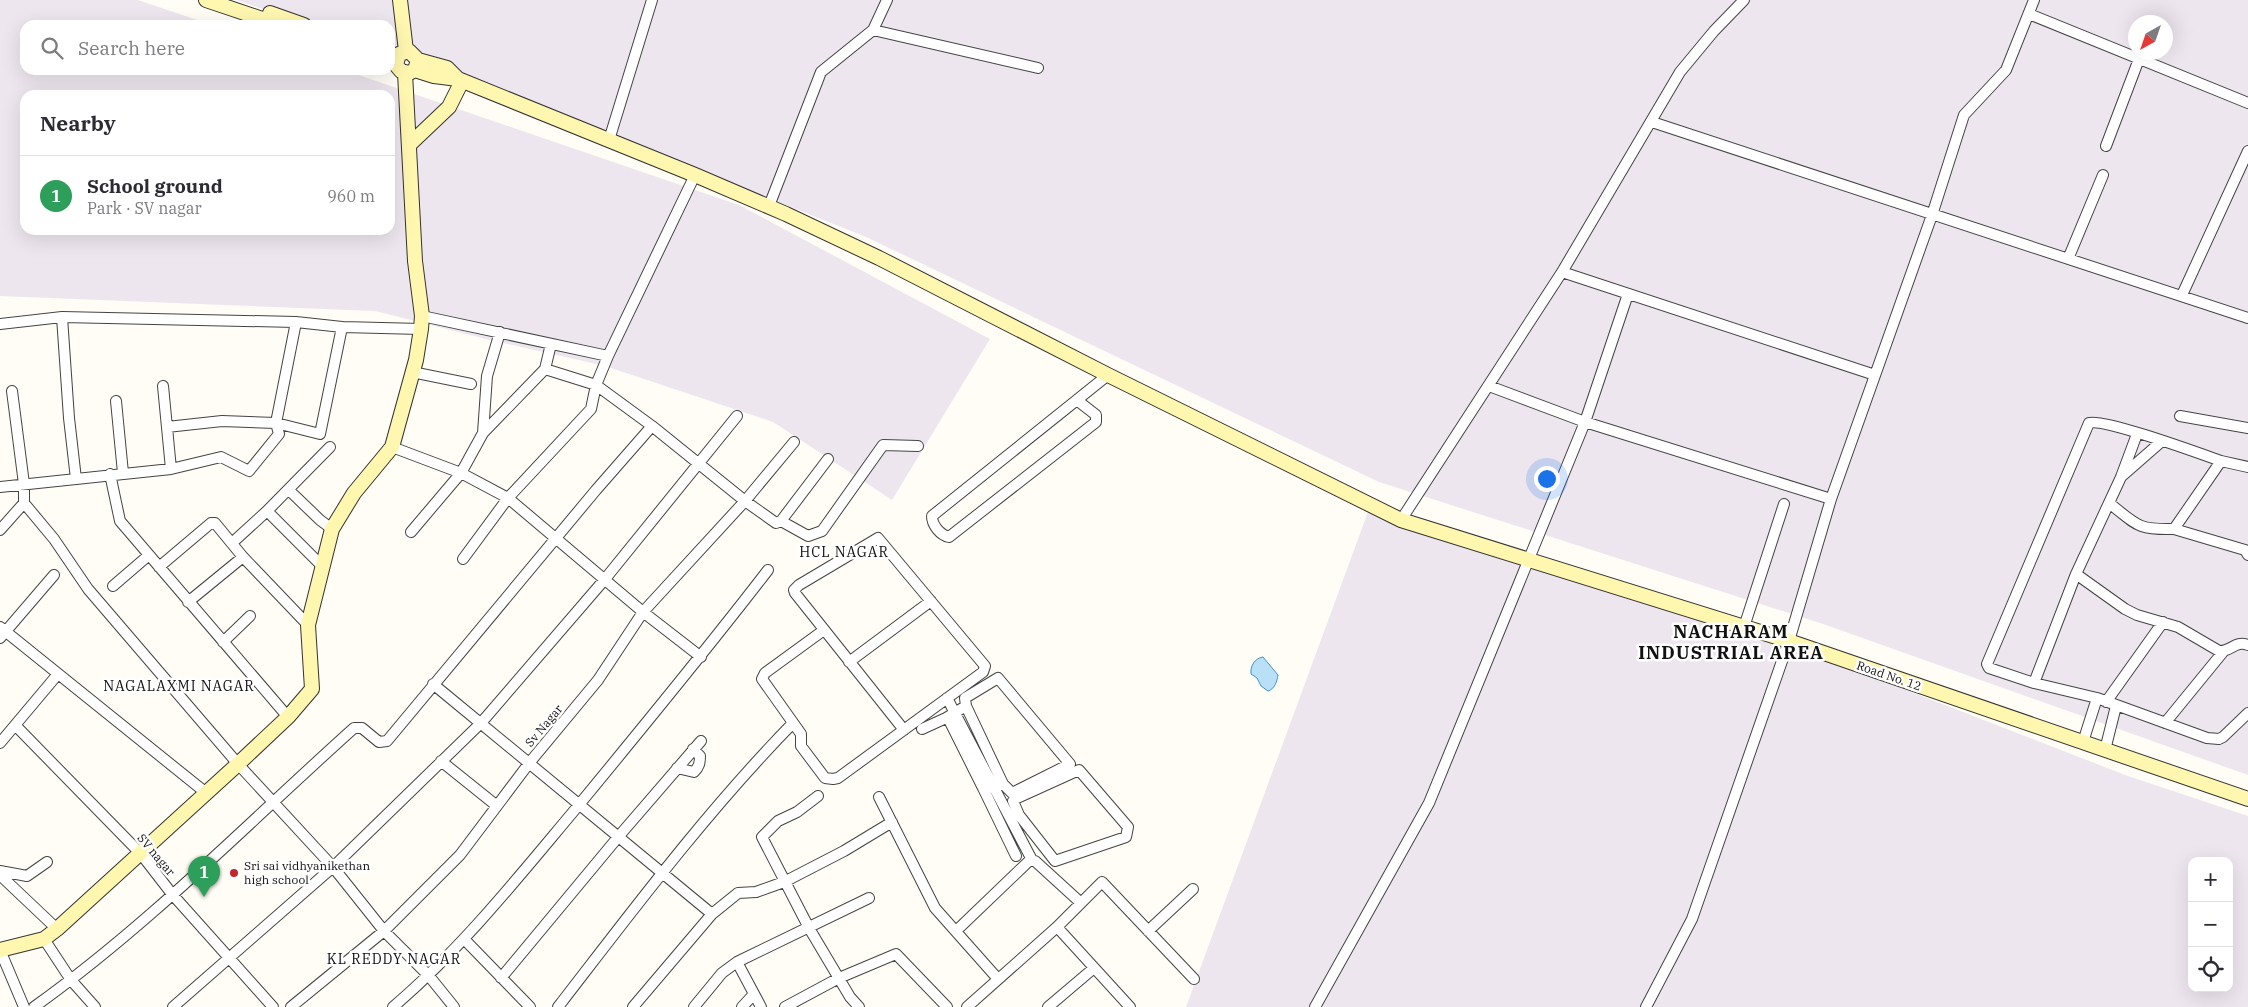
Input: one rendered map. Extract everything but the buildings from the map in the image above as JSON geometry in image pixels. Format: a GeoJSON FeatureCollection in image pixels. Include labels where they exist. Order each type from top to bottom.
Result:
{"type":"FeatureCollection","features":[{"type":"Feature","properties":{"kind":"street"},"geometry":{"type":"LineString","coordinates":[[206,0],[265,20]]}},
{"type":"Feature","properties":{"kind":"street"},"geometry":{"type":"LineString","coordinates":[[231,0],[289,20]]}},
{"type":"Feature","properties":{"kind":"street"},"geometry":{"type":"LineString","coordinates":[[24,1007],[4,976],[0,950],[44,939],[57,929],[141,854],[205,792],[288,717],[312,689],[308,624],[321,565],[332,529],[354,493],[392,447],[412,372],[422,322],[415,261],[409,145],[402,61],[400,0]]}},
{"type":"Feature","properties":{"kind":"street"},"geometry":{"type":"LineString","coordinates":[[609,140],[652,0]]}},
{"type":"Feature","properties":{"kind":"street"},"geometry":{"type":"LineString","coordinates":[[769,206],[821,72],[874,30],[887,0]]}},
{"type":"Feature","properties":{"kind":"street"},"geometry":{"type":"LineString","coordinates":[[1401,520],[1562,272],[1680,72],[1714,31],[1744,0]]}},
{"type":"Feature","properties":{"kind":"street"},"geometry":{"type":"LineString","coordinates":[[1646,1007],[1692,919],[1789,641],[1832,499],[1932,215],[1964,114],[2006,70],[2034,0]]}},
{"type":"Feature","properties":{"kind":"street"},"geometry":{"type":"LineString","coordinates":[[2030,14],[2128,54]]}},
{"type":"Feature","properties":{"kind":"street"},"geometry":{"type":"LineString","coordinates":[[874,30],[1038,68]]}},
{"type":"Feature","properties":{"kind":"street"},"geometry":{"type":"LineString","coordinates":[[2106,146],[2139,60]]}},
{"type":"Feature","properties":{"kind":"street"},"geometry":{"type":"LineString","coordinates":[[2141,60],[2248,103]]}},
{"type":"Feature","properties":{"kind":"street","name":"Road No. 12"},"geometry":{"type":"LineString","coordinates":[[402,61],[447,68],[460,80],[769,206],[879,258],[1108,375],[1401,520],[1789,641],[2248,799]]}},
{"type":"Feature","properties":{"kind":"street"},"geometry":{"type":"LineString","coordinates":[[409,145],[448,107],[460,80]]}},
{"type":"Feature","properties":{"kind":"street"},"geometry":{"type":"LineString","coordinates":[[1652,122],[2248,318]]}},
{"type":"Feature","properties":{"kind":"street"},"geometry":{"type":"LineString","coordinates":[[2182,295],[2248,151]]}},
{"type":"Feature","properties":{"kind":"street"},"geometry":{"type":"LineString","coordinates":[[463,559],[508,498],[591,409],[596,385],[608,356],[695,175]]}},
{"type":"Feature","properties":{"kind":"street"},"geometry":{"type":"LineString","coordinates":[[2068,258],[2102,175]]}},
{"type":"Feature","properties":{"kind":"street"},"geometry":{"type":"LineString","coordinates":[[1562,272],[1875,375]]}},
{"type":"Feature","properties":{"kind":"street"},"geometry":{"type":"LineString","coordinates":[[1315,1007],[1429,803],[1585,422],[1628,294]]}},
{"type":"Feature","properties":{"kind":"street"},"geometry":{"type":"LineString","coordinates":[[0,324],[62,317],[296,322],[342,327],[422,322],[500,332],[608,356]]}},
{"type":"Feature","properties":{"kind":"street"},"geometry":{"type":"LineString","coordinates":[[62,317],[69,418],[76,479]]}},
{"type":"Feature","properties":{"kind":"street"},"geometry":{"type":"LineString","coordinates":[[0,487],[171,469],[221,457],[249,470],[279,434],[276,423],[296,322]]}},
{"type":"Feature","properties":{"kind":"street"},"geometry":{"type":"LineString","coordinates":[[167,427],[222,421],[276,423],[320,434],[342,327]]}},
{"type":"Feature","properties":{"kind":"street"},"geometry":{"type":"LineString","coordinates":[[482,433],[487,376],[500,332]]}},
{"type":"Feature","properties":{"kind":"street"},"geometry":{"type":"LineString","coordinates":[[411,532],[461,473],[482,433],[545,369],[551,344]]}},
{"type":"Feature","properties":{"kind":"street"},"geometry":{"type":"LineString","coordinates":[[545,369],[596,385],[698,462],[745,502],[772,521],[776,523],[781,522],[808,536],[822,531],[883,445],[918,446]]}},
{"type":"Feature","properties":{"kind":"street"},"geometry":{"type":"LineString","coordinates":[[412,372],[471,384]]}},
{"type":"Feature","properties":{"kind":"street"},"geometry":{"type":"LineString","coordinates":[[1078,401],[1096,415],[1096,422],[949,537],[942,534],[932,521],[932,516],[1078,401],[1108,375]]}},
{"type":"Feature","properties":{"kind":"street"},"geometry":{"type":"LineString","coordinates":[[163,386],[171,469]]}},
{"type":"Feature","properties":{"kind":"street"},"geometry":{"type":"LineString","coordinates":[[1489,386],[1585,422],[1832,499]]}},
{"type":"Feature","properties":{"kind":"street"},"geometry":{"type":"LineString","coordinates":[[12,391],[24,484],[24,503],[54,539],[88,589],[238,764],[274,800],[333,867],[384,931],[429,976],[454,1007]]}},
{"type":"Feature","properties":{"kind":"street"},"geometry":{"type":"LineString","coordinates":[[116,400],[123,473]]}},
{"type":"Feature","properties":{"kind":"street"},"geometry":{"type":"LineString","coordinates":[[173,1007],[229,956],[333,867],[481,722],[605,579],[737,416]]}},
{"type":"Feature","properties":{"kind":"street"},"geometry":{"type":"LineString","coordinates":[[2180,416],[2248,428]]}},
{"type":"Feature","properties":{"kind":"street"},"geometry":{"type":"LineString","coordinates":[[2248,467],[2221,461],[2098,422],[2089,423],[2086,426],[1987,664],[1989,668],[2034,683],[2106,702],[2207,738],[2219,739],[2227,735],[2248,713]]}},
{"type":"Feature","properties":{"kind":"street"},"geometry":{"type":"LineString","coordinates":[[34,1007],[71,980],[172,894],[354,728],[362,728],[383,744],[387,742],[433,684],[652,426]]}},
{"type":"Feature","properties":{"kind":"street"},"geometry":{"type":"LineString","coordinates":[[2034,683],[2076,574],[2121,477],[2137,434]]}},
{"type":"Feature","properties":{"kind":"street"},"geometry":{"type":"LineString","coordinates":[[2121,477],[2162,441]]}},
{"type":"Feature","properties":{"kind":"street","name":"Sv Nagar"},"geometry":{"type":"LineString","coordinates":[[291,1007],[384,931],[460,855],[530,762],[598,680],[644,612],[745,502],[794,442]]}},
{"type":"Feature","properties":{"kind":"street"},"geometry":{"type":"LineString","coordinates":[[232,543],[267,511],[330,447]]}},
{"type":"Feature","properties":{"kind":"street"},"geometry":{"type":"LineString","coordinates":[[392,447],[461,473],[508,498],[644,612],[702,657]]}},
{"type":"Feature","properties":{"kind":"street"},"geometry":{"type":"LineString","coordinates":[[781,522],[828,460]]}},
{"type":"Feature","properties":{"kind":"street"},"geometry":{"type":"LineString","coordinates":[[2174,529],[2221,461]]}},
{"type":"Feature","properties":{"kind":"street"},"geometry":{"type":"LineString","coordinates":[[110,474],[120,521],[288,717]]}},
{"type":"Feature","properties":{"kind":"street"},"geometry":{"type":"LineString","coordinates":[[293,494],[332,529]]}},
{"type":"Feature","properties":{"kind":"street"},"geometry":{"type":"LineString","coordinates":[[0,530],[24,503]]}},
{"type":"Feature","properties":{"kind":"street"},"geometry":{"type":"LineString","coordinates":[[2109,503],[2141,527],[2154,530],[2174,529],[2247,550]]}},
{"type":"Feature","properties":{"kind":"street"},"geometry":{"type":"LineString","coordinates":[[1744,627],[1784,504]]}},
{"type":"Feature","properties":{"kind":"street"},"geometry":{"type":"LineString","coordinates":[[267,511],[321,565]]}},
{"type":"Feature","properties":{"kind":"street"},"geometry":{"type":"LineString","coordinates":[[159,567],[213,523],[216,524],[244,558],[308,624]]}},
{"type":"Feature","properties":{"kind":"street"},"geometry":{"type":"LineString","coordinates":[[824,630],[765,673],[762,679],[801,734],[801,746],[826,778],[833,779],[904,730],[983,672],[985,666],[878,538],[799,585],[794,590],[904,730]]}},
{"type":"Feature","properties":{"kind":"street"},"geometry":{"type":"LineString","coordinates":[[113,586],[148,555]]}},
{"type":"Feature","properties":{"kind":"street"},"geometry":{"type":"LineString","coordinates":[[188,602],[244,558]]}},
{"type":"Feature","properties":{"kind":"street"},"geometry":{"type":"LineString","coordinates":[[393,1007],[429,976],[464,939],[702,657],[768,570]]}},
{"type":"Feature","properties":{"kind":"street"},"geometry":{"type":"LineString","coordinates":[[2076,574],[2125,609],[2137,615],[2178,627],[2223,652]]}},
{"type":"Feature","properties":{"kind":"street"},"geometry":{"type":"LineString","coordinates":[[54,575],[2,632],[58,674],[205,792]]}},
{"type":"Feature","properties":{"kind":"street"},"geometry":{"type":"LineString","coordinates":[[849,662],[931,602]]}},
{"type":"Feature","properties":{"kind":"street"},"geometry":{"type":"LineString","coordinates":[[223,642],[250,616]]}},
{"type":"Feature","properties":{"kind":"street"},"geometry":{"type":"LineString","coordinates":[[2083,742],[2106,702],[2163,622]]}},
{"type":"Feature","properties":{"kind":"street"},"geometry":{"type":"LineString","coordinates":[[2165,723],[2223,652],[2238,643],[2248,645]]}},
{"type":"Feature","properties":{"kind":"street"},"geometry":{"type":"LineString","coordinates":[[0,743],[58,674]]}},
{"type":"Feature","properties":{"kind":"street"},"geometry":{"type":"LineString","coordinates":[[947,698],[999,785],[1012,793],[1070,764],[998,678],[965,698],[966,706],[999,785],[1032,860],[1081,903]]}},
{"type":"Feature","properties":{"kind":"street"},"geometry":{"type":"LineString","coordinates":[[433,684],[530,762],[712,914]]}},
{"type":"Feature","properties":{"kind":"street"},"geometry":{"type":"LineString","coordinates":[[2105,750],[2106,702]]}},
{"type":"Feature","properties":{"kind":"street"},"geometry":{"type":"LineString","coordinates":[[922,729],[966,706]]}},
{"type":"Feature","properties":{"kind":"street"},"geometry":{"type":"LineString","coordinates":[[946,718],[1016,856]]}},
{"type":"Feature","properties":{"kind":"street"},"geometry":{"type":"LineString","coordinates":[[558,1007],[663,872],[772,744],[793,724]]}},
{"type":"Feature","properties":{"kind":"street","name":"SV nagar"},"geometry":{"type":"LineString","coordinates":[[15,725],[141,854],[172,894],[273,1007]]}},
{"type":"Feature","properties":{"kind":"street"},"geometry":{"type":"LineString","coordinates":[[501,978],[618,836],[701,740]]}},
{"type":"Feature","properties":{"kind":"street"},"geometry":{"type":"LineString","coordinates":[[677,768],[687,772],[694,772],[697,769],[700,763],[700,756],[693,749]]}},
{"type":"Feature","properties":{"kind":"street"},"geometry":{"type":"LineString","coordinates":[[441,761],[496,806]]}},
{"type":"Feature","properties":{"kind":"street"},"geometry":{"type":"LineString","coordinates":[[1079,770],[1128,827],[1126,837],[1055,861],[1014,816],[1013,801],[1015,799],[1079,770]]}},
{"type":"Feature","properties":{"kind":"street"},"geometry":{"type":"LineString","coordinates":[[983,788],[999,785]]}},
{"type":"Feature","properties":{"kind":"street"},"geometry":{"type":"LineString","coordinates":[[818,796],[797,812],[778,820],[762,836],[808,928],[859,1007]]}},
{"type":"Feature","properties":{"kind":"street"},"geometry":{"type":"LineString","coordinates":[[880,797],[935,908],[998,979]]}},
{"type":"Feature","properties":{"kind":"street"},"geometry":{"type":"LineString","coordinates":[[633,1007],[712,914],[738,893],[756,892],[784,882],[844,851],[892,822]]}},
{"type":"Feature","properties":{"kind":"street"},"geometry":{"type":"LineString","coordinates":[[956,931],[1026,862],[1032,860]]}},
{"type":"Feature","properties":{"kind":"street"},"geometry":{"type":"LineString","coordinates":[[0,871],[27,876],[47,862]]}},
{"type":"Feature","properties":{"kind":"street"},"geometry":{"type":"LineString","coordinates":[[0,875],[57,929]]}},
{"type":"Feature","properties":{"kind":"street"},"geometry":{"type":"LineString","coordinates":[[967,1007],[1056,927],[1102,882],[1194,979]]}},
{"type":"Feature","properties":{"kind":"street"},"geometry":{"type":"LineString","coordinates":[[1148,931],[1193,889]]}},
{"type":"Feature","properties":{"kind":"street"},"geometry":{"type":"LineString","coordinates":[[694,1007],[722,972],[737,962],[869,898]]}},
{"type":"Feature","properties":{"kind":"street"},"geometry":{"type":"LineString","coordinates":[[1056,927],[1130,1007]]}},
{"type":"Feature","properties":{"kind":"street"},"geometry":{"type":"LineString","coordinates":[[44,939],[71,980],[96,1007]]}},
{"type":"Feature","properties":{"kind":"street"},"geometry":{"type":"LineString","coordinates":[[464,939],[530,1007]]}},
{"type":"Feature","properties":{"kind":"street"},"geometry":{"type":"LineString","coordinates":[[785,1007],[839,978],[896,954],[947,1007]]}},
{"type":"Feature","properties":{"kind":"street"},"geometry":{"type":"LineString","coordinates":[[737,962],[762,1007]]}},
{"type":"Feature","properties":{"kind":"street"},"geometry":{"type":"LineString","coordinates":[[1053,1006],[1094,968]]}},
{"type":"Feature","properties":{"kind":"street"},"geometry":{"type":"LineString","coordinates":[[742,1007],[754,994]]}},
{"type":"Feature","properties":{"kind":"shaded area"},"geometry":{"type":"Polygon","coordinates":[[[0,0],[138,0],[197,20],[20,20],[20,75],[359,75],[739,205],[990,339],[892,500],[773,422],[605,366],[375,311],[0,296],[0,0]]]}},
{"type":"Feature","properties":{"kind":"shaded area"},"geometry":{"type":"Polygon","coordinates":[[[236,0],[2248,0],[2248,775],[1823,624],[1379,482],[866,237],[464,77],[395,54],[395,20],[295,20],[236,0]]]}},
{"type":"Feature","properties":{"kind":"shaded area"},"geometry":{"type":"Polygon","coordinates":[[[1368,512],[1790,645],[2128,776],[2248,816],[2248,1007],[1186,1007],[1368,512]]]}},
{"type":"Feature","properties":{"kind":"water"},"geometry":{"type":"Polygon","coordinates":[[[1263,657],[1278,675],[1274,687],[1268,691],[1251,674],[1251,668],[1254,663],[1263,657]]]}},
{"type":"Feature","properties":{"kind":"place","name":"Sri sai vidhyanikethan high school"},"geometry":{"type":"Point","coordinates":[234,873]}},
{"type":"Feature","properties":{"kind":"place","name":"School ground"},"geometry":{"type":"Point","coordinates":[204,897]}},
{"type":"Feature","properties":{"kind":"district","name":"HCL NAGAR"},"geometry":{"type":"Point","coordinates":[844,552]}},
{"type":"Feature","properties":{"kind":"district","name":"NACHARAM INDUSTRIAL AREA"},"geometry":{"type":"Point","coordinates":[1731,642]}},
{"type":"Feature","properties":{"kind":"district","name":"NAGALAXMI NAGAR"},"geometry":{"type":"Point","coordinates":[179,686]}},
{"type":"Feature","properties":{"kind":"district","name":"KL REDDY NAGAR"},"geometry":{"type":"Point","coordinates":[394,959]}}]}
